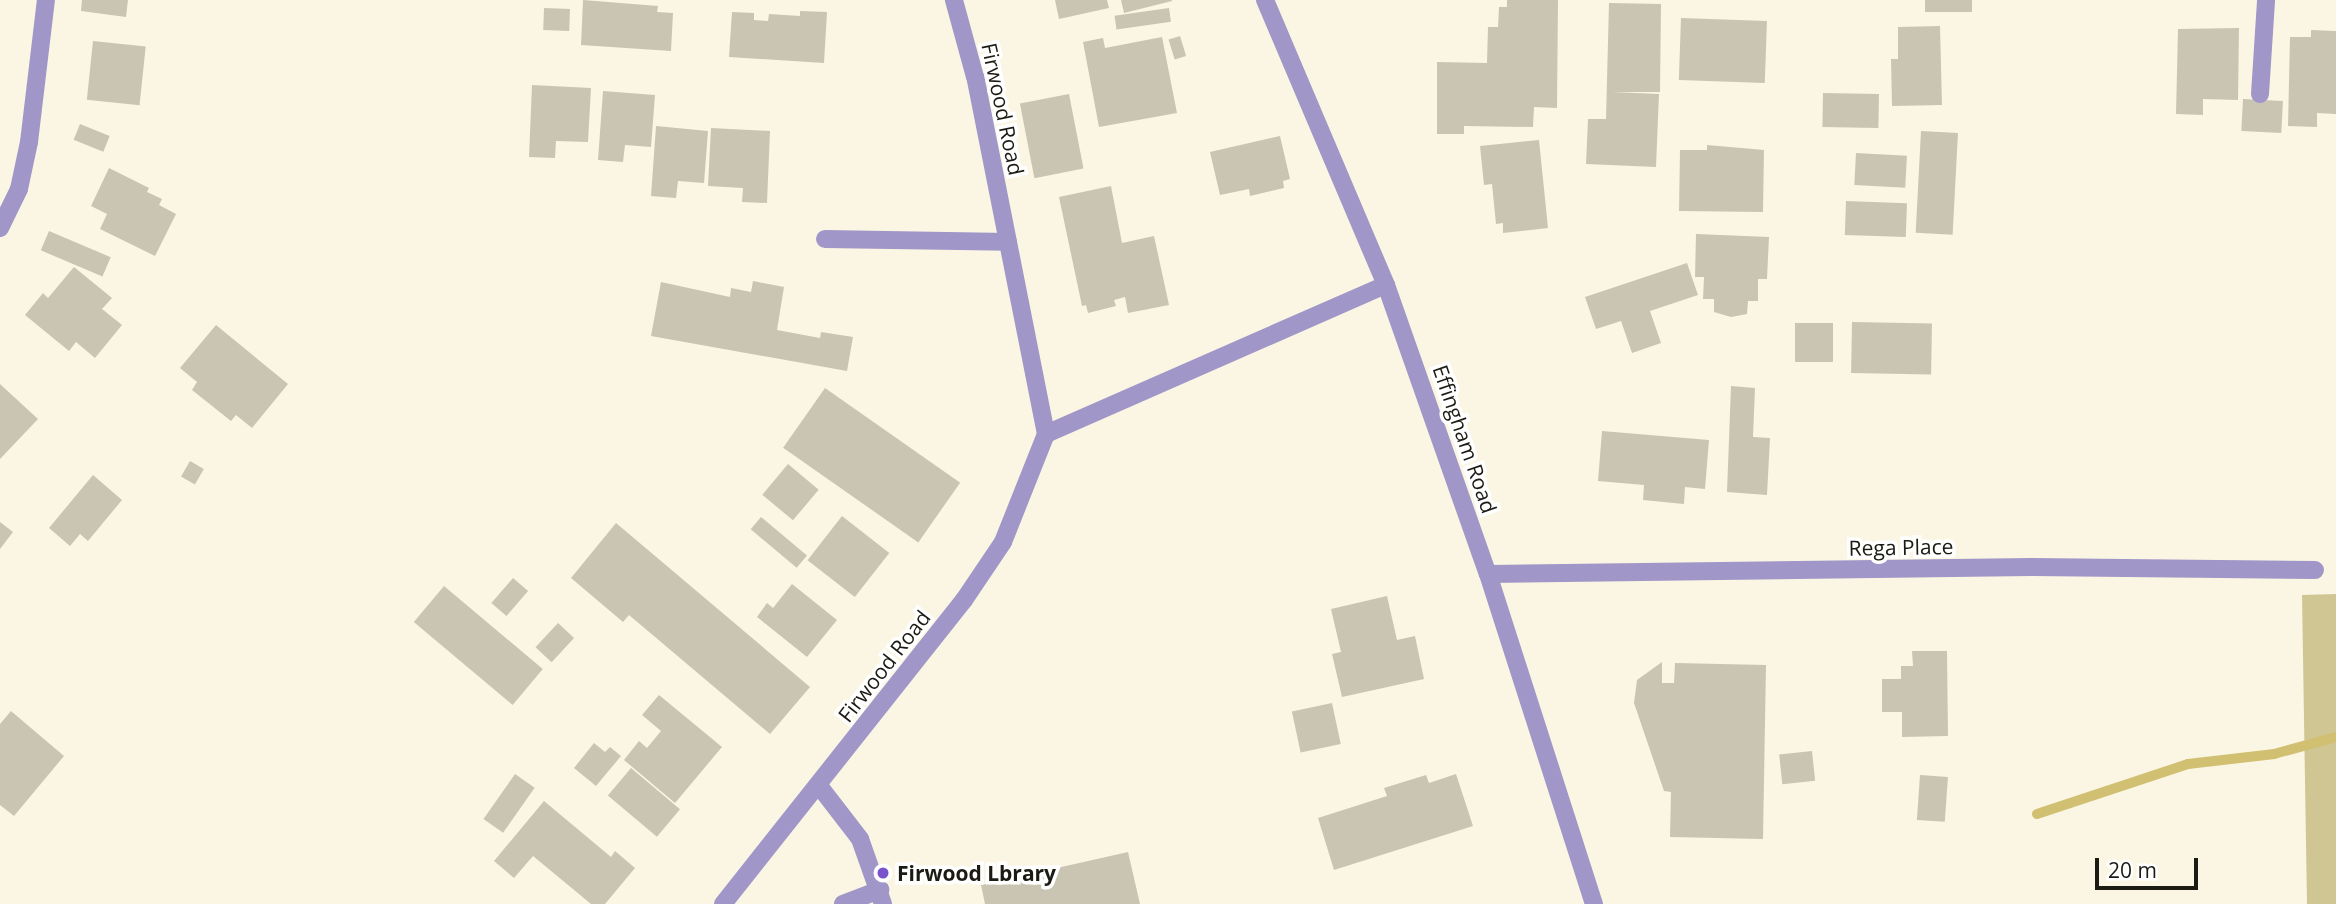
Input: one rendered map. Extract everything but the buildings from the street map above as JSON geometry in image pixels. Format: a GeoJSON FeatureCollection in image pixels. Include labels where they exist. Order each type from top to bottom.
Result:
{"type":"FeatureCollection","features":[{"type":"Feature","properties":{"kind":"street"},"geometry":{"type":"LineString","coordinates":[[0,228],[19,189],[29,142],[46,0]]}},
{"type":"Feature","properties":{"kind":"street","name":"Firwood Road"},"geometry":{"type":"LineString","coordinates":[[723,904],[820,787],[1003,542],[1046,433],[1008,242],[954,0]]}},
{"type":"Feature","properties":{"kind":"street","name":"Effingham Road"},"geometry":{"type":"LineString","coordinates":[[1265,0],[1386,285],[1488,574],[1594,904]]}},
{"type":"Feature","properties":{"kind":"street"},"geometry":{"type":"LineString","coordinates":[[2260,94],[2266,0]]}},
{"type":"Feature","properties":{"kind":"street"},"geometry":{"type":"LineString","coordinates":[[825,239],[1008,242]]}},
{"type":"Feature","properties":{"kind":"street"},"geometry":{"type":"LineString","coordinates":[[1046,433],[1386,285]]}},
{"type":"Feature","properties":{"kind":"street","name":"Rega Place"},"geometry":{"type":"LineString","coordinates":[[1488,574],[2031,567],[2315,570]]}},
{"type":"Feature","properties":{"kind":"street"},"geometry":{"type":"LineString","coordinates":[[820,787],[860,839],[881,897],[843,904]]}},
{"type":"Feature","properties":{"kind":"shaded area"},"geometry":{"type":"Polygon","coordinates":[[[2336,594],[2336,904],[2307,904],[2302,595],[2336,594]]]}},
{"type":"Feature","properties":{"kind":"waterway"},"geometry":{"type":"LineString","coordinates":[[2037,814],[2188,764],[2274,754],[2336,737]]}},
{"type":"Feature","properties":{"kind":"place","name":"Firwood Lbrary"},"geometry":{"type":"Point","coordinates":[883,873]}}]}
